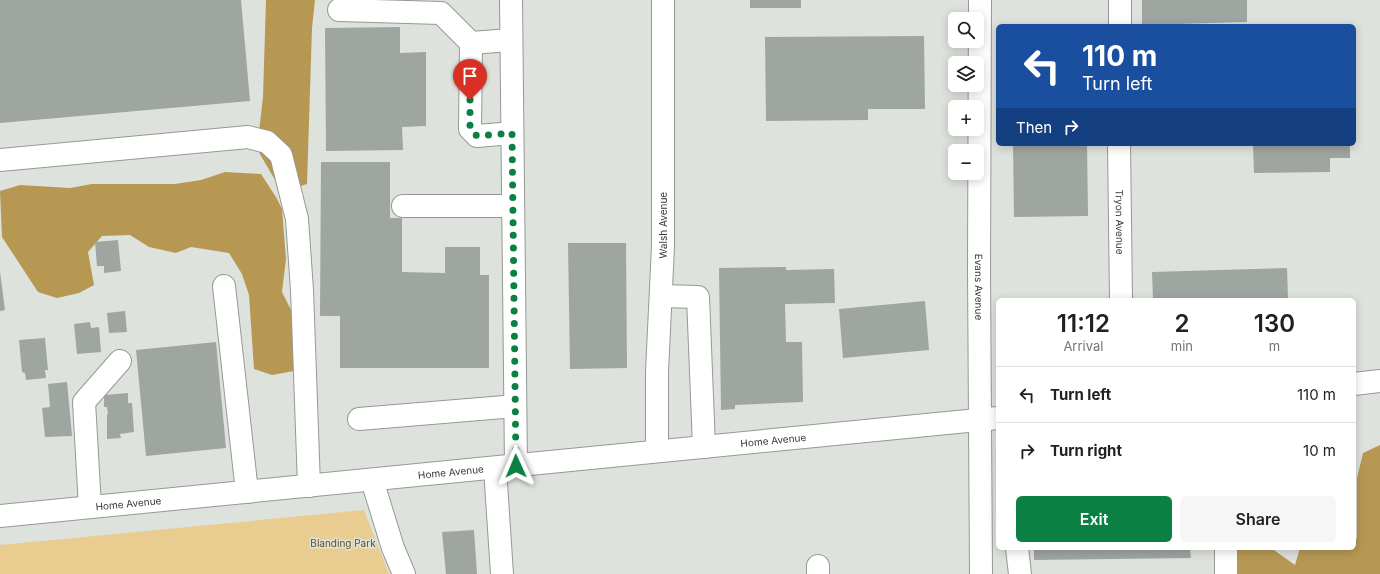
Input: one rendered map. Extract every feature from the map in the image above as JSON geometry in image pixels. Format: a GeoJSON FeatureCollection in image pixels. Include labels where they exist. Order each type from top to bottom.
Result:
{"type":"FeatureCollection","features":[{"type":"Feature","properties":{"kind":"street"},"geometry":{"type":"LineString","coordinates":[[502,574],[505,467],[515,406],[511,0]]}},
{"type":"Feature","properties":{"kind":"street","name":"Walsh Avenue"},"geometry":{"type":"LineString","coordinates":[[657,450],[657,372],[663,246],[663,0]]}},
{"type":"Feature","properties":{"kind":"street","name":"Evans Avenue"},"geometry":{"type":"LineString","coordinates":[[980,0],[989,419],[981,574]]}},
{"type":"Feature","properties":{"kind":"street"},"geometry":{"type":"LineString","coordinates":[[1120,0],[1120,24]]}},
{"type":"Feature","properties":{"kind":"street"},"geometry":{"type":"LineString","coordinates":[[339,10],[441,13],[471,43],[470,129],[477,136],[512,133]]}},
{"type":"Feature","properties":{"kind":"street"},"geometry":{"type":"LineString","coordinates":[[471,43],[511,40]]}},
{"type":"Feature","properties":{"kind":"street"},"geometry":{"type":"LineString","coordinates":[[0,160],[248,137],[267,142],[281,155],[297,219],[302,290],[309,486]]}},
{"type":"Feature","properties":{"kind":"street","name":"Tryon Avenue"},"geometry":{"type":"LineString","coordinates":[[1119,146],[1121,298]]}},
{"type":"Feature","properties":{"kind":"street"},"geometry":{"type":"LineString","coordinates":[[404,206],[513,206]]}},
{"type":"Feature","properties":{"kind":"street"},"geometry":{"type":"LineString","coordinates":[[224,286],[246,492]]}},
{"type":"Feature","properties":{"kind":"street"},"geometry":{"type":"LineString","coordinates":[[661,296],[698,297],[704,447]]}},
{"type":"Feature","properties":{"kind":"street"},"geometry":{"type":"LineString","coordinates":[[90,507],[84,402],[120,361]]}},
{"type":"Feature","properties":{"kind":"street"},"geometry":{"type":"LineString","coordinates":[[1356,384],[1380,381]]}},
{"type":"Feature","properties":{"kind":"street"},"geometry":{"type":"LineString","coordinates":[[359,419],[515,406]]}},
{"type":"Feature","properties":{"kind":"street","name":"Home Avenue"},"geometry":{"type":"LineString","coordinates":[[0,516],[505,467],[657,450],[704,447],[989,419]]}},
{"type":"Feature","properties":{"kind":"street"},"geometry":{"type":"LineString","coordinates":[[372,480],[393,548],[404,574]]}},
{"type":"Feature","properties":{"kind":"street"},"geometry":{"type":"LineString","coordinates":[[1017,550],[1020,574]]}},
{"type":"Feature","properties":{"kind":"street"},"geometry":{"type":"LineString","coordinates":[[1226,550],[1226,574]]}},
{"type":"Feature","properties":{"kind":"green space","name":"Blanding Park"},"geometry":{"type":"Polygon","coordinates":[[[364,510],[389,574],[0,574],[0,545],[364,510]]]}},
{"type":"Feature","properties":{"kind":"shaded area"},"geometry":{"type":"Polygon","coordinates":[[[266,0],[315,0],[312,28],[307,184],[282,192],[257,149],[263,97],[266,0]]]}},
{"type":"Feature","properties":{"kind":"shaded area"},"geometry":{"type":"Polygon","coordinates":[[[225,172],[261,174],[282,209],[286,259],[282,292],[295,318],[294,371],[272,375],[254,369],[249,295],[242,274],[229,253],[191,247],[176,253],[149,247],[130,235],[102,236],[88,252],[94,285],[79,293],[57,298],[38,292],[2,237],[0,191],[20,185],[70,188],[92,184],[175,184],[201,180],[225,172]]]}},
{"type":"Feature","properties":{"kind":"shaded area"},"geometry":{"type":"Polygon","coordinates":[[[1380,445],[1380,574],[1235,574],[1235,550],[1274,550],[1295,565],[1299,550],[1356,550],[1357,478],[1363,453],[1380,445]]]}},
{"type":"Feature","properties":{"kind":"building"},"geometry":{"type":"Polygon","coordinates":[[[0,0],[241,0],[250,101],[0,123],[0,0]]]}},
{"type":"Feature","properties":{"kind":"building"},"geometry":{"type":"Polygon","coordinates":[[[750,0],[801,0],[801,8],[750,8],[750,0]]]}},
{"type":"Feature","properties":{"kind":"building"},"geometry":{"type":"Polygon","coordinates":[[[1142,0],[1247,0],[1247,22],[1142,24],[1142,0]]]}},
{"type":"Feature","properties":{"kind":"building"},"geometry":{"type":"Polygon","coordinates":[[[400,27],[400,53],[426,52],[426,126],[402,127],[403,150],[326,151],[325,28],[400,27]]]}},
{"type":"Feature","properties":{"kind":"building"},"geometry":{"type":"Polygon","coordinates":[[[924,36],[925,109],[868,109],[868,120],[766,121],[765,37],[924,36]]]}},
{"type":"Feature","properties":{"kind":"building"},"geometry":{"type":"Polygon","coordinates":[[[1013,146],[1087,146],[1088,216],[1014,217],[1013,146]]]}},
{"type":"Feature","properties":{"kind":"building"},"geometry":{"type":"Polygon","coordinates":[[[1253,146],[1350,146],[1350,158],[1330,158],[1330,172],[1254,173],[1253,146]]]}},
{"type":"Feature","properties":{"kind":"building"},"geometry":{"type":"Polygon","coordinates":[[[321,162],[390,162],[390,218],[402,218],[402,272],[445,273],[445,247],[480,247],[480,275],[489,275],[489,368],[340,368],[340,316],[320,316],[321,162]]]}},
{"type":"Feature","properties":{"kind":"building"},"geometry":{"type":"Polygon","coordinates":[[[118,240],[121,271],[104,273],[104,266],[97,266],[95,242],[118,240]]]}},
{"type":"Feature","properties":{"kind":"building"},"geometry":{"type":"Polygon","coordinates":[[[568,243],[626,243],[627,368],[570,369],[568,243]]]}},
{"type":"Feature","properties":{"kind":"building"},"geometry":{"type":"Polygon","coordinates":[[[786,267],[786,270],[834,269],[835,303],[785,304],[786,342],[802,342],[803,402],[735,405],[735,409],[721,410],[719,268],[786,267]]]}},
{"type":"Feature","properties":{"kind":"building"},"geometry":{"type":"Polygon","coordinates":[[[1287,268],[1288,298],[1153,298],[1152,272],[1287,268]]]}},
{"type":"Feature","properties":{"kind":"building"},"geometry":{"type":"Polygon","coordinates":[[[0,272],[5,310],[0,311],[0,272]]]}},
{"type":"Feature","properties":{"kind":"building"},"geometry":{"type":"Polygon","coordinates":[[[925,301],[929,350],[843,358],[839,309],[925,301]]]}},
{"type":"Feature","properties":{"kind":"building"},"geometry":{"type":"Polygon","coordinates":[[[125,311],[127,332],[109,333],[107,313],[125,311]]]}},
{"type":"Feature","properties":{"kind":"building"},"geometry":{"type":"Polygon","coordinates":[[[90,322],[91,328],[99,327],[101,352],[77,354],[74,324],[90,322]]]}},
{"type":"Feature","properties":{"kind":"building"},"geometry":{"type":"Polygon","coordinates":[[[45,338],[48,370],[45,370],[46,378],[26,380],[25,373],[22,372],[19,340],[45,338]]]}},
{"type":"Feature","properties":{"kind":"building"},"geometry":{"type":"Polygon","coordinates":[[[216,342],[226,448],[146,456],[136,350],[216,342]]]}},
{"type":"Feature","properties":{"kind":"building"},"geometry":{"type":"Polygon","coordinates":[[[67,382],[72,436],[45,437],[42,408],[50,407],[48,384],[67,382]]]}},
{"type":"Feature","properties":{"kind":"building"},"geometry":{"type":"Polygon","coordinates":[[[128,393],[128,403],[132,403],[134,432],[120,434],[121,438],[107,439],[108,414],[107,407],[104,407],[104,395],[128,393]]]}},
{"type":"Feature","properties":{"kind":"building"},"geometry":{"type":"Polygon","coordinates":[[[474,530],[477,574],[446,574],[442,532],[474,530]]]}},
{"type":"Feature","properties":{"kind":"building"},"geometry":{"type":"Polygon","coordinates":[[[1034,550],[1190,550],[1191,558],[1034,560],[1034,550]]]}},
{"type":"Feature","properties":{"kind":"route"},"geometry":{"type":"LineString","coordinates":[[470,100],[470,129],[477,136],[512,133],[516,466]]}}]}
